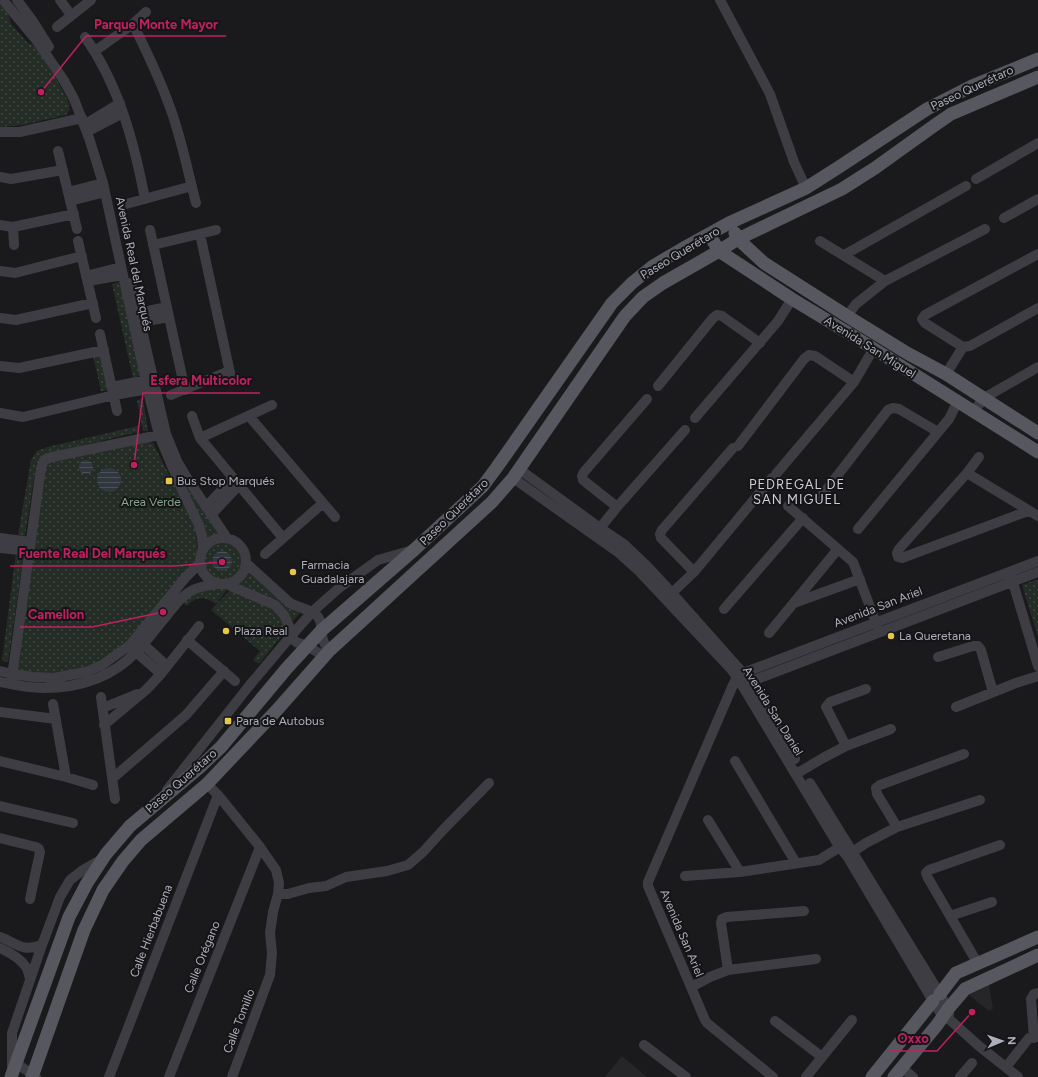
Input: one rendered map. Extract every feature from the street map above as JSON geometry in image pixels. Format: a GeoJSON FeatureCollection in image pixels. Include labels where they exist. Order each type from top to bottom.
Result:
{"type":"FeatureCollection","features":[{"type":"Feature","properties":{"kind":"main road","name":"Paseo Querétaro"},"geometry":{"type":"LineString","coordinates":[[14,1073],[69,917],[102,859],[130,826],[200,767],[221,747],[322,630],[415,549],[483,486],[612,303],[632,283],[653,266],[729,223],[806,188],[927,109],[972,86],[1038,59]]}},
{"type":"Feature","properties":{"kind":"main road","name":"Paseo Querétaro"},"geometry":{"type":"LineString","coordinates":[[33,1076],[84,930],[102,890],[123,861],[141,840],[207,784],[277,710],[327,654],[492,502],[516,473],[621,323],[643,298],[663,283],[738,239],[842,189],[951,114],[1038,77]]}},
{"type":"Feature","properties":{"kind":"main road","name":"Avenida San Miguel"},"geometry":{"type":"LineString","coordinates":[[729,223],[738,239],[764,263],[907,353],[946,374],[1038,433]]}},
{"type":"Feature","properties":{"kind":"main road","name":"Avenida San Miguel"},"geometry":{"type":"LineString","coordinates":[[709,234],[719,251],[792,299],[874,348],[1038,452]]}},
{"type":"Feature","properties":{"kind":"main road"},"geometry":{"type":"LineString","coordinates":[[872,1077],[956,973],[1038,937]]}},
{"type":"Feature","properties":{"kind":"main road"},"geometry":{"type":"LineString","coordinates":[[897,1072],[947,1015],[965,989],[1038,955]]}},
{"type":"Feature","properties":{"kind":"street","name":"Avenida Real del Marqués"},"geometry":{"type":"LineString","coordinates":[[3,0],[37,41],[63,79],[88,123],[93,150],[104,188],[147,385],[162,434],[183,492],[199,525],[203,550]]}},
{"type":"Feature","properties":{"kind":"street","name":"Avenida Real del Marqués"},"geometry":{"type":"LineString","coordinates":[[17,0],[32,20],[68,78],[88,123],[102,160],[140,318],[162,434],[187,478],[227,538]]}},
{"type":"Feature","properties":{"kind":"street"},"geometry":{"type":"LineString","coordinates":[[60,0],[72,15]]}},
{"type":"Feature","properties":{"kind":"street"},"geometry":{"type":"LineString","coordinates":[[57,27],[91,0]]}},
{"type":"Feature","properties":{"kind":"street"},"geometry":{"type":"LineString","coordinates":[[720,0],[770,94],[794,162],[806,188]]}},
{"type":"Feature","properties":{"kind":"street"},"geometry":{"type":"LineString","coordinates":[[95,51],[133,24],[146,12]]}},
{"type":"Feature","properties":{"kind":"street"},"geometry":{"type":"LineString","coordinates":[[133,24],[169,103],[182,144],[196,203]]}},
{"type":"Feature","properties":{"kind":"street"},"geometry":{"type":"LineString","coordinates":[[85,37],[95,51],[107,74],[121,108],[137,162],[145,199]]}},
{"type":"Feature","properties":{"kind":"street"},"geometry":{"type":"LineString","coordinates":[[0,132],[20,132],[88,123],[121,108]]}},
{"type":"Feature","properties":{"kind":"street"},"geometry":{"type":"LineString","coordinates":[[976,179],[1038,144]]}},
{"type":"Feature","properties":{"kind":"street"},"geometry":{"type":"LineString","coordinates":[[58,151],[77,229]]}},
{"type":"Feature","properties":{"kind":"street"},"geometry":{"type":"LineString","coordinates":[[0,177],[11,179],[63,170]]}},
{"type":"Feature","properties":{"kind":"street"},"geometry":{"type":"LineString","coordinates":[[126,204],[192,186]]}},
{"type":"Feature","properties":{"kind":"street"},"geometry":{"type":"LineString","coordinates":[[844,255],[966,186]]}},
{"type":"Feature","properties":{"kind":"street"},"geometry":{"type":"LineString","coordinates":[[69,197],[104,188]]}},
{"type":"Feature","properties":{"kind":"street"},"geometry":{"type":"LineString","coordinates":[[1004,218],[1038,199]]}},
{"type":"Feature","properties":{"kind":"street"},"geometry":{"type":"LineString","coordinates":[[0,225],[13,227],[74,214]]}},
{"type":"Feature","properties":{"kind":"street"},"geometry":{"type":"LineString","coordinates":[[13,227],[14,245]]}},
{"type":"Feature","properties":{"kind":"street"},"geometry":{"type":"LineString","coordinates":[[847,316],[856,304],[886,281],[985,229]]}},
{"type":"Feature","properties":{"kind":"street"},"geometry":{"type":"LineString","coordinates":[[150,230],[185,390]]}},
{"type":"Feature","properties":{"kind":"street"},"geometry":{"type":"LineString","coordinates":[[153,245],[216,230]]}},
{"type":"Feature","properties":{"kind":"street"},"geometry":{"type":"LineString","coordinates":[[200,234],[232,382]]}},
{"type":"Feature","properties":{"kind":"street"},"geometry":{"type":"LineString","coordinates":[[820,241],[886,281]]}},
{"type":"Feature","properties":{"kind":"street"},"geometry":{"type":"LineString","coordinates":[[78,242],[96,318]]}},
{"type":"Feature","properties":{"kind":"street"},"geometry":{"type":"LineString","coordinates":[[1038,254],[925,315],[922,319],[925,323],[963,347],[970,346],[1038,308]]}},
{"type":"Feature","properties":{"kind":"street"},"geometry":{"type":"LineString","coordinates":[[0,271],[15,273],[82,256]]}},
{"type":"Feature","properties":{"kind":"street"},"geometry":{"type":"LineString","coordinates":[[87,279],[122,271]]}},
{"type":"Feature","properties":{"kind":"street"},"geometry":{"type":"LineString","coordinates":[[695,418],[778,321],[792,299]]}},
{"type":"Feature","properties":{"kind":"street"},"geometry":{"type":"LineString","coordinates":[[0,318],[16,320],[93,303]]}},
{"type":"Feature","properties":{"kind":"street"},"geometry":{"type":"LineString","coordinates":[[140,318],[168,312]]}},
{"type":"Feature","properties":{"kind":"street"},"geometry":{"type":"LineString","coordinates":[[658,386],[717,315],[722,316],[760,343]]}},
{"type":"Feature","properties":{"kind":"street"},"geometry":{"type":"LineString","coordinates":[[100,334],[117,410]]}},
{"type":"Feature","properties":{"kind":"street"},"geometry":{"type":"LineString","coordinates":[[946,374],[963,347]]}},
{"type":"Feature","properties":{"kind":"street"},"geometry":{"type":"LineString","coordinates":[[672,593],[694,572],[854,382],[874,348]]}},
{"type":"Feature","properties":{"kind":"street"},"geometry":{"type":"LineString","coordinates":[[0,366],[19,368],[104,350]]}},
{"type":"Feature","properties":{"kind":"street"},"geometry":{"type":"LineString","coordinates":[[694,572],[661,538],[660,534],[662,530],[735,447],[804,359],[809,355],[815,356],[854,382]]}},
{"type":"Feature","properties":{"kind":"street"},"geometry":{"type":"LineString","coordinates":[[974,411],[984,398],[1038,367]]}},
{"type":"Feature","properties":{"kind":"street"},"geometry":{"type":"LineString","coordinates":[[171,395],[229,371]]}},
{"type":"Feature","properties":{"kind":"street"},"geometry":{"type":"LineString","coordinates":[[0,413],[23,417],[113,391],[147,385]]}},
{"type":"Feature","properties":{"kind":"street"},"geometry":{"type":"LineString","coordinates":[[617,506],[583,480],[582,476],[647,398]]}},
{"type":"Feature","properties":{"kind":"street"},"geometry":{"type":"LineString","coordinates":[[858,529],[949,419],[958,401]]}},
{"type":"Feature","properties":{"kind":"street"},"geometry":{"type":"LineString","coordinates":[[200,438],[272,405]]}},
{"type":"Feature","properties":{"kind":"street"},"geometry":{"type":"LineString","coordinates":[[820,498],[888,410],[893,408],[899,409],[938,432]]}},
{"type":"Feature","properties":{"kind":"street"},"geometry":{"type":"LineString","coordinates":[[192,416],[200,438],[283,538]]}},
{"type":"Feature","properties":{"kind":"street"},"geometry":{"type":"LineString","coordinates":[[249,416],[335,517]]}},
{"type":"Feature","properties":{"kind":"street"},"geometry":{"type":"LineString","coordinates":[[600,528],[617,506],[685,430]]}},
{"type":"Feature","properties":{"kind":"street"},"geometry":{"type":"LineString","coordinates":[[12,679],[41,468],[44,460],[52,457],[162,434]]}},
{"type":"Feature","properties":{"kind":"street"},"geometry":{"type":"LineString","coordinates":[[979,457],[967,473],[900,549],[897,553],[898,557],[902,558],[1028,511]]}},
{"type":"Feature","properties":{"kind":"street","name":"Avenida San Daniel"},"geometry":{"type":"LineString","coordinates":[[516,473],[625,545],[642,567],[741,680]]}},
{"type":"Feature","properties":{"kind":"street","name":"Avenida San Daniel"},"geometry":{"type":"LineString","coordinates":[[516,473],[619,553],[642,567],[672,593],[741,680],[847,850],[947,1015],[979,1046],[1018,1077]]}},
{"type":"Feature","properties":{"kind":"street"},"geometry":{"type":"LineString","coordinates":[[967,473],[1038,516]]}},
{"type":"Feature","properties":{"kind":"street"},"geometry":{"type":"LineString","coordinates":[[209,511],[236,482]]}},
{"type":"Feature","properties":{"kind":"street"},"geometry":{"type":"LineString","coordinates":[[265,554],[323,503]]}},
{"type":"Feature","properties":{"kind":"street"},"geometry":{"type":"LineString","coordinates":[[788,506],[853,562],[880,632]]}},
{"type":"Feature","properties":{"kind":"street"},"geometry":{"type":"LineString","coordinates":[[724,609],[802,518]]}},
{"type":"Feature","properties":{"kind":"street"},"geometry":{"type":"LineString","coordinates":[[0,538],[30,547]]}},
{"type":"Feature","properties":{"kind":"street"},"geometry":{"type":"LineString","coordinates":[[0,671],[12,679],[42,688],[76,685],[94,680],[111,672],[124,663],[140,648],[184,596],[196,588],[222,584],[233,582],[240,577],[244,571],[246,563],[244,552],[238,543],[227,538],[208,543],[203,550],[200,563],[206,576],[210,580],[222,584],[275,605],[284,615],[289,626],[291,636],[296,642],[327,654]]}},
{"type":"Feature","properties":{"kind":"street"},"geometry":{"type":"LineString","coordinates":[[0,548],[30,547]]}},
{"type":"Feature","properties":{"kind":"street"},"geometry":{"type":"LineString","coordinates":[[157,802],[239,698],[312,612],[339,588],[378,560],[415,549]]}},
{"type":"Feature","properties":{"kind":"street"},"geometry":{"type":"LineString","coordinates":[[769,633],[838,549]]}},
{"type":"Feature","properties":{"kind":"street","name":"Avenida San Ariel"},"geometry":{"type":"LineString","coordinates":[[741,680],[880,632],[1011,576],[1038,561]]}},
{"type":"Feature","properties":{"kind":"street"},"geometry":{"type":"LineString","coordinates":[[0,682],[12,679],[34,677],[54,678],[86,672],[102,665],[130,645],[185,578],[200,563]]}},
{"type":"Feature","properties":{"kind":"street"},"geometry":{"type":"LineString","coordinates":[[246,563],[290,603],[298,608],[312,612],[317,616],[320,621],[322,638],[327,654]]}},
{"type":"Feature","properties":{"kind":"street","name":"Avenida San Ariel"},"geometry":{"type":"LineString","coordinates":[[773,1077],[707,1023],[648,886],[648,882],[741,680],[876,622],[1011,576],[1038,572]]}},
{"type":"Feature","properties":{"kind":"street"},"geometry":{"type":"LineString","coordinates":[[1011,576],[1038,666]]}},
{"type":"Feature","properties":{"kind":"street"},"geometry":{"type":"LineString","coordinates":[[794,603],[860,579]]}},
{"type":"Feature","properties":{"kind":"street"},"geometry":{"type":"LineString","coordinates":[[104,724],[146,690],[199,626]]}},
{"type":"Feature","properties":{"kind":"street"},"geometry":{"type":"LineString","coordinates":[[187,640],[235,681]]}},
{"type":"Feature","properties":{"kind":"street"},"geometry":{"type":"LineString","coordinates":[[938,657],[973,646],[978,646],[981,650],[993,692]]}},
{"type":"Feature","properties":{"kind":"street"},"geometry":{"type":"LineString","coordinates":[[140,648],[164,670]]}},
{"type":"Feature","properties":{"kind":"street"},"geometry":{"type":"LineString","coordinates":[[112,778],[186,715],[224,671]]}},
{"type":"Feature","properties":{"kind":"street"},"geometry":{"type":"LineString","coordinates":[[956,707],[1016,683],[1038,676]]}},
{"type":"Feature","properties":{"kind":"street"},"geometry":{"type":"LineString","coordinates":[[846,746],[826,707],[830,702],[866,689]]}},
{"type":"Feature","properties":{"kind":"street"},"geometry":{"type":"LineString","coordinates":[[103,708],[146,690]]}},
{"type":"Feature","properties":{"kind":"street"},"geometry":{"type":"LineString","coordinates":[[101,697],[115,800]]}},
{"type":"Feature","properties":{"kind":"street"},"geometry":{"type":"LineString","coordinates":[[53,704],[66,777]]}},
{"type":"Feature","properties":{"kind":"street"},"geometry":{"type":"LineString","coordinates":[[0,712],[56,719]]}},
{"type":"Feature","properties":{"kind":"street"},"geometry":{"type":"LineString","coordinates":[[799,773],[846,746],[890,729]]}},
{"type":"Feature","properties":{"kind":"street"},"geometry":{"type":"LineString","coordinates":[[897,827],[877,794],[876,788],[880,785],[964,754]]}},
{"type":"Feature","properties":{"kind":"street"},"geometry":{"type":"LineString","coordinates":[[0,761],[93,785]]}},
{"type":"Feature","properties":{"kind":"street"},"geometry":{"type":"LineString","coordinates":[[735,761],[796,863]]}},
{"type":"Feature","properties":{"kind":"street"},"geometry":{"type":"LineString","coordinates":[[278,894],[288,894],[309,888],[326,886],[346,877],[387,872],[408,865],[423,852],[489,783]]}},
{"type":"Feature","properties":{"kind":"street","name":"Calle Tomillo"},"geometry":{"type":"LineString","coordinates":[[207,784],[218,795],[260,847],[276,870],[279,883],[270,933],[272,953],[270,975],[232,1077]]}},
{"type":"Feature","properties":{"kind":"street","name":"Calle Hierbabuena"},"geometry":{"type":"LineString","coordinates":[[109,1077],[218,795]]}},
{"type":"Feature","properties":{"kind":"street"},"geometry":{"type":"LineString","coordinates":[[685,876],[740,872],[819,860],[872,840],[897,827],[980,800]]}},
{"type":"Feature","properties":{"kind":"street"},"geometry":{"type":"LineString","coordinates":[[0,806],[74,823]]}},
{"type":"Feature","properties":{"kind":"street"},"geometry":{"type":"LineString","coordinates":[[708,820],[740,872]]}},
{"type":"Feature","properties":{"kind":"street"},"geometry":{"type":"LineString","coordinates":[[0,838],[39,849],[40,852],[30,899]]}},
{"type":"Feature","properties":{"kind":"street"},"geometry":{"type":"LineString","coordinates":[[978,964],[926,873],[929,870],[1000,845]]}},
{"type":"Feature","properties":{"kind":"street","name":"Calle Orégano"},"geometry":{"type":"LineString","coordinates":[[169,1077],[260,847]]}},
{"type":"Feature","properties":{"kind":"street"},"geometry":{"type":"LineString","coordinates":[[33,1076],[14,1073],[12,1033],[60,897],[70,880],[83,870],[102,859]]}},
{"type":"Feature","properties":{"kind":"street"},"geometry":{"type":"LineString","coordinates":[[950,916],[992,902]]}},
{"type":"Feature","properties":{"kind":"street"},"geometry":{"type":"LineString","coordinates":[[728,970],[721,923],[722,920],[727,917],[804,911]]}},
{"type":"Feature","properties":{"kind":"street"},"geometry":{"type":"LineString","coordinates":[[0,937],[21,947],[32,948],[42,945]]}},
{"type":"Feature","properties":{"kind":"street"},"geometry":{"type":"LineString","coordinates":[[0,948],[12,954],[26,967],[30,979]]}},
{"type":"Feature","properties":{"kind":"street"},"geometry":{"type":"LineString","coordinates":[[691,987],[728,970],[816,960]]}},
{"type":"Feature","properties":{"kind":"street"},"geometry":{"type":"LineString","coordinates":[[1006,1067],[1029,1038],[1036,1037],[1031,999],[1034,994],[1038,993]]}},
{"type":"Feature","properties":{"kind":"street"},"geometry":{"type":"LineString","coordinates":[[806,1077],[852,1020]]}},
{"type":"Feature","properties":{"kind":"street"},"geometry":{"type":"LineString","coordinates":[[775,1021],[822,1057]]}},
{"type":"Feature","properties":{"kind":"street"},"geometry":{"type":"LineString","coordinates":[[644,1045],[686,1077]]}},
{"type":"Feature","properties":{"kind":"street"},"geometry":{"type":"LineString","coordinates":[[960,1077],[972,1063]]}},
{"type":"Feature","properties":{"kind":"street"},"geometry":{"type":"LineString","coordinates":[[897,1072],[913,1077]]}},
{"type":"Feature","properties":{"kind":"shaded area"},"geometry":{"type":"Polygon","coordinates":[[[83,460],[89,460],[93,464],[93,470],[89,474],[83,474],[79,470],[79,464],[83,460]]]}},
{"type":"Feature","properties":{"kind":"shaded area"},"geometry":{"type":"Polygon","coordinates":[[[109,468],[114,469],[120,475],[120,485],[114,491],[109,492],[104,491],[98,485],[97,480],[98,475],[104,469],[109,468]]]}},
{"type":"Feature","properties":{"kind":"shaded area"},"geometry":{"type":"Polygon","coordinates":[[[222,551],[229,554],[232,561],[229,568],[222,571],[215,568],[212,561],[215,554],[222,551]]]}},
{"type":"Feature","properties":{"kind":"shaded area"},"geometry":{"type":"Polygon","coordinates":[[[989,985],[993,1009],[989,1011],[969,995],[989,985]]]}},
{"type":"Feature","properties":{"kind":"shaded area"},"geometry":{"type":"Polygon","coordinates":[[[622,1056],[647,1077],[605,1077],[622,1056]]]}},
{"type":"Feature","properties":{"kind":"green space"},"geometry":{"type":"Polygon","coordinates":[[[0,5],[8,13],[11,24],[27,42],[35,46],[54,74],[70,106],[66,115],[23,125],[0,127],[0,5]]]}},
{"type":"Feature","properties":{"kind":"green space"},"geometry":{"type":"Polygon","coordinates":[[[122,281],[143,375],[133,378],[112,284],[122,281]]]}},
{"type":"Feature","properties":{"kind":"green space"},"geometry":{"type":"Polygon","coordinates":[[[101,353],[109,390],[101,391],[93,356],[101,353]]]}},
{"type":"Feature","properties":{"kind":"green space"},"geometry":{"type":"Polygon","coordinates":[[[143,399],[148,431],[143,431],[137,400],[143,399]]]}},
{"type":"Feature","properties":{"kind":"green space"},"geometry":{"type":"Polygon","coordinates":[[[138,426],[138,432],[47,454],[36,465],[25,536],[18,535],[31,460],[37,451],[47,447],[138,426]]]}},
{"type":"Feature","properties":{"kind":"green space"},"geometry":{"type":"Polygon","coordinates":[[[161,437],[221,534],[206,540],[161,437]]]}},
{"type":"Feature","properties":{"kind":"green space","name":"Area Verde"},"geometry":{"type":"Polygon","coordinates":[[[148,442],[153,443],[195,526],[198,556],[184,577],[129,644],[102,665],[54,677],[14,674],[44,460],[148,442]]]}},
{"type":"Feature","properties":{"kind":"green space"},"geometry":{"type":"Polygon","coordinates":[[[222,541],[230,543],[236,547],[240,553],[242,561],[240,569],[236,575],[230,579],[222,581],[214,579],[208,575],[204,569],[202,561],[204,553],[208,547],[214,543],[222,541]]]}},
{"type":"Feature","properties":{"kind":"green space"},"geometry":{"type":"Polygon","coordinates":[[[16,552],[24,553],[8,662],[2,661],[16,552]]]}},
{"type":"Feature","properties":{"kind":"green space"},"geometry":{"type":"Polygon","coordinates":[[[248,567],[300,613],[290,624],[286,615],[234,584],[243,578],[248,567]]]}},
{"type":"Feature","properties":{"kind":"green space"},"geometry":{"type":"Polygon","coordinates":[[[1038,579],[1038,637],[1022,585],[1038,579]]]}},
{"type":"Feature","properties":{"kind":"green space"},"geometry":{"type":"Polygon","coordinates":[[[229,587],[216,604],[201,598],[194,600],[187,606],[180,600],[196,589],[229,587]]]}},
{"type":"Feature","properties":{"kind":"green space"},"geometry":{"type":"Polygon","coordinates":[[[232,588],[275,605],[285,626],[284,633],[259,664],[253,660],[260,651],[211,610],[232,588]]]}},
{"type":"Feature","properties":{"kind":"place","name":"Parque Monte Mayor"},"geometry":{"type":"Point","coordinates":[41,92]}},
{"type":"Feature","properties":{"kind":"place","name":"Esfera Multicolor"},"geometry":{"type":"Point","coordinates":[134,465]}},
{"type":"Feature","properties":{"kind":"place","name":"Bus Stop Marqués"},"geometry":{"type":"Point","coordinates":[169,481]}},
{"type":"Feature","properties":{"kind":"place","name":"Fuente Real Del Marqués"},"geometry":{"type":"Point","coordinates":[222,562]}},
{"type":"Feature","properties":{"kind":"place","name":"Farmacia Guadalajara"},"geometry":{"type":"Point","coordinates":[293,572]}},
{"type":"Feature","properties":{"kind":"place","name":"Camellon"},"geometry":{"type":"Point","coordinates":[163,612]}},
{"type":"Feature","properties":{"kind":"place","name":"Plaza Real"},"geometry":{"type":"Point","coordinates":[226,631]}},
{"type":"Feature","properties":{"kind":"place","name":"La Queretana"},"geometry":{"type":"Point","coordinates":[891,636]}},
{"type":"Feature","properties":{"kind":"place","name":"Para de Autobus"},"geometry":{"type":"Point","coordinates":[228,721]}},
{"type":"Feature","properties":{"kind":"place","name":"Oxxo"},"geometry":{"type":"Point","coordinates":[972,1012]}},
{"type":"Feature","properties":{"kind":"district","name":"PEDREGAL DE SAN MIGUEL"},"geometry":{"type":"Point","coordinates":[797,492]}}]}
